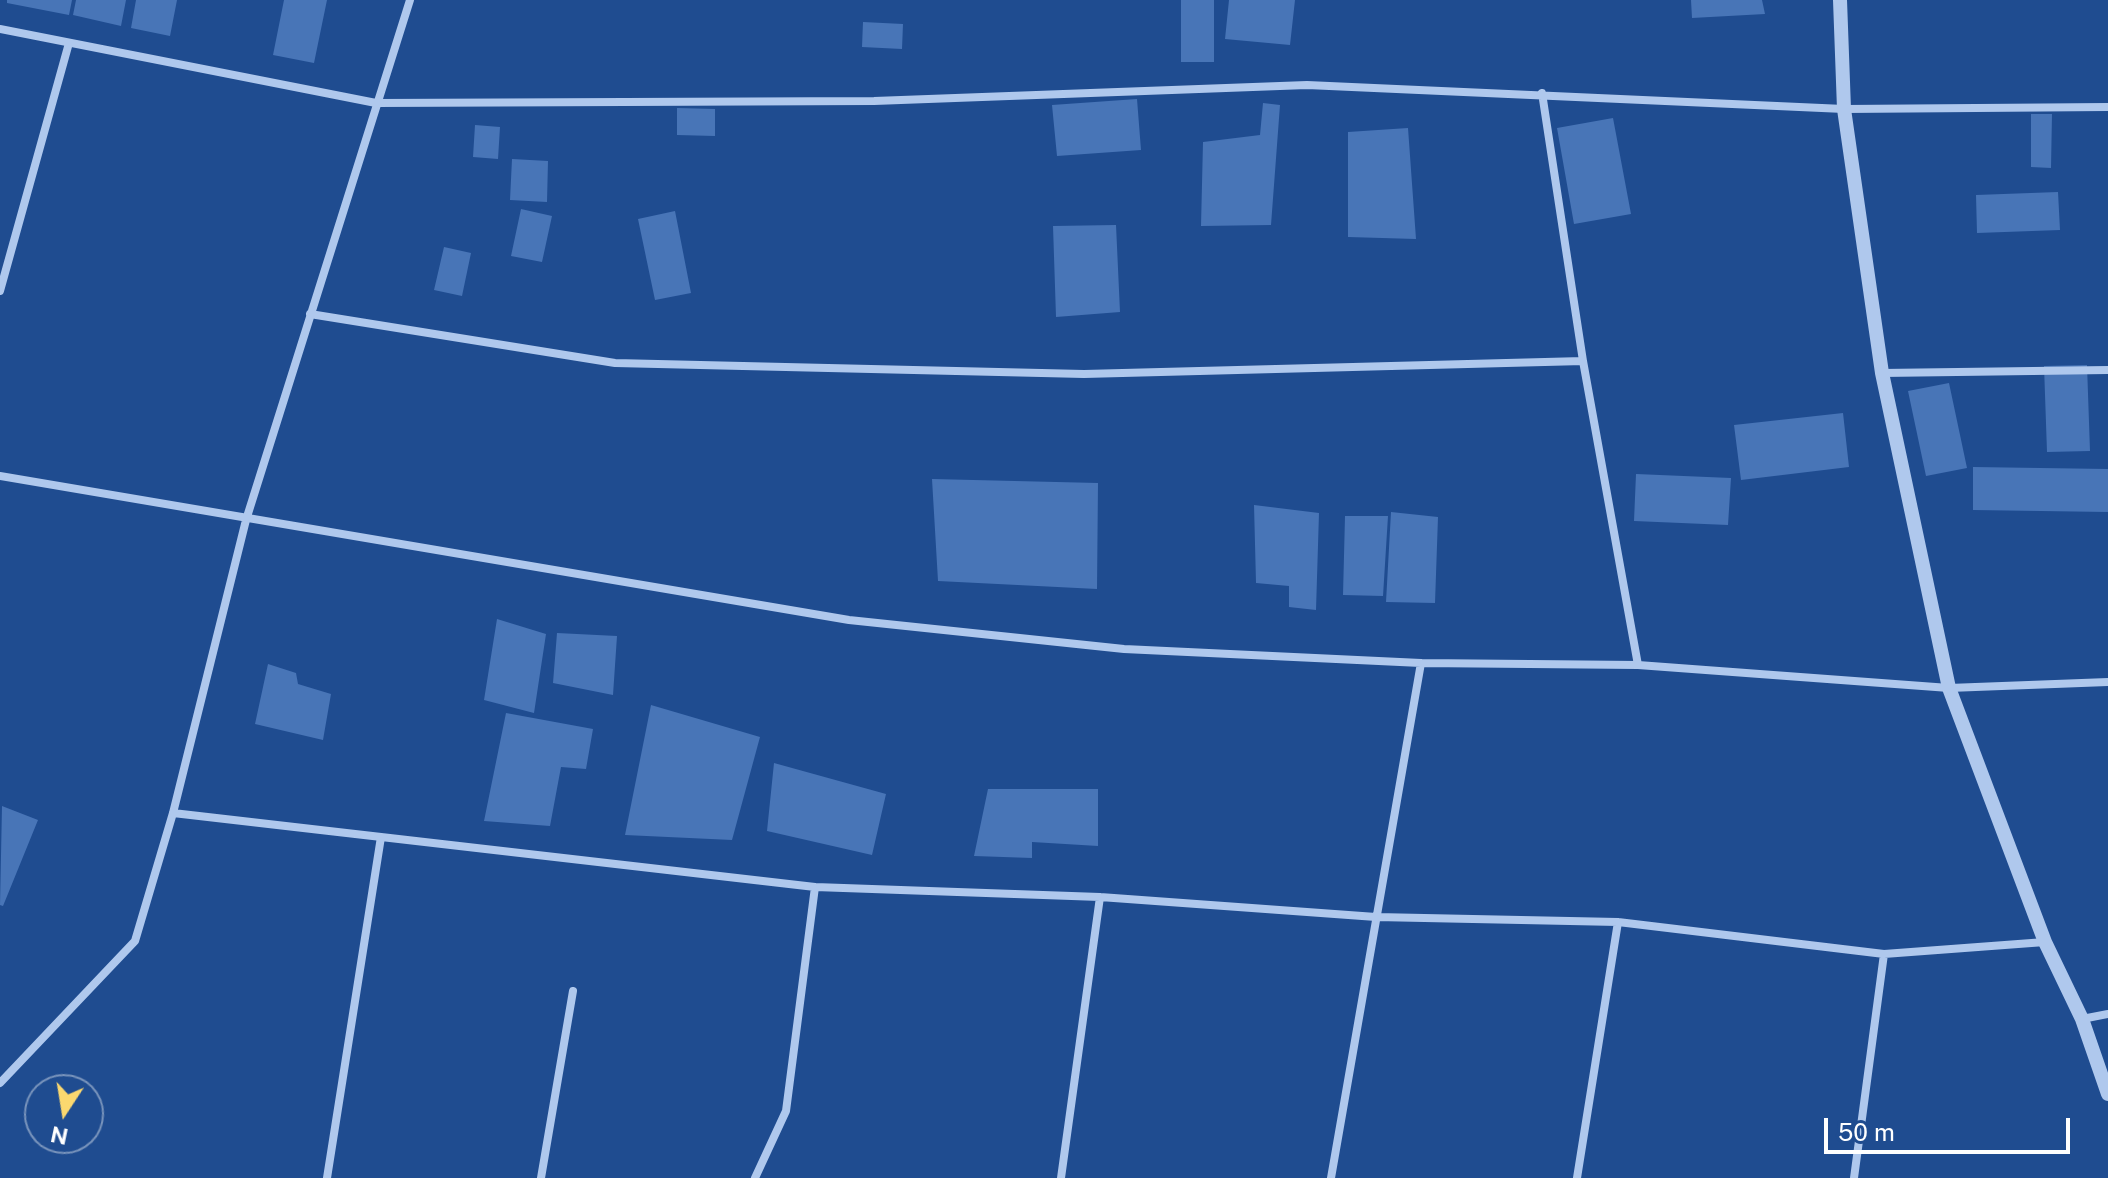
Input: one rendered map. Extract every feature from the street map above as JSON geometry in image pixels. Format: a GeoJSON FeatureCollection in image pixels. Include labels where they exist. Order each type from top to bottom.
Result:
{"type":"FeatureCollection","features":[{"type":"Feature","properties":{"kind":"street"},"geometry":{"type":"LineString","coordinates":[[0,1083],[135,941],[173,813],[246,520],[410,0]]}},
{"type":"Feature","properties":{"kind":"street"},"geometry":{"type":"LineString","coordinates":[[1840,0],[1844,109],[1882,373],[1949,688],[2045,942],[2082,1019],[2108,1094]]}},
{"type":"Feature","properties":{"kind":"street"},"geometry":{"type":"LineString","coordinates":[[0,29],[376,103],[874,101],[1307,85],[1542,93],[1844,109],[2108,107]]}},
{"type":"Feature","properties":{"kind":"street"},"geometry":{"type":"LineString","coordinates":[[0,291],[69,43]]}},
{"type":"Feature","properties":{"kind":"street"},"geometry":{"type":"LineString","coordinates":[[1542,93],[1583,361],[1638,665]]}},
{"type":"Feature","properties":{"kind":"street"},"geometry":{"type":"LineString","coordinates":[[310,314],[615,363],[1084,374],[1583,361]]}},
{"type":"Feature","properties":{"kind":"street"},"geometry":{"type":"LineString","coordinates":[[1882,373],[2108,370]]}},
{"type":"Feature","properties":{"kind":"street"},"geometry":{"type":"LineString","coordinates":[[0,476],[849,620],[1124,649],[1421,663],[1638,665],[1949,688],[2108,682]]}},
{"type":"Feature","properties":{"kind":"street"},"geometry":{"type":"LineString","coordinates":[[1331,1178],[1421,663]]}},
{"type":"Feature","properties":{"kind":"street"},"geometry":{"type":"LineString","coordinates":[[173,813],[815,887],[1100,897],[1376,917],[1618,922],[1884,954],[2045,942]]}},
{"type":"Feature","properties":{"kind":"street"},"geometry":{"type":"LineString","coordinates":[[327,1178],[381,837]]}},
{"type":"Feature","properties":{"kind":"street"},"geometry":{"type":"LineString","coordinates":[[755,1178],[786,1111],[815,887]]}},
{"type":"Feature","properties":{"kind":"street"},"geometry":{"type":"LineString","coordinates":[[1061,1178],[1100,897]]}},
{"type":"Feature","properties":{"kind":"street"},"geometry":{"type":"LineString","coordinates":[[1577,1178],[1618,922]]}},
{"type":"Feature","properties":{"kind":"street"},"geometry":{"type":"LineString","coordinates":[[1854,1178],[1884,954]]}},
{"type":"Feature","properties":{"kind":"street"},"geometry":{"type":"LineString","coordinates":[[541,1178],[573,991]]}},
{"type":"Feature","properties":{"kind":"street"},"geometry":{"type":"LineString","coordinates":[[2082,1019],[2108,1014]]}},
{"type":"Feature","properties":{"kind":"building"},"geometry":{"type":"Polygon","coordinates":[[[7,0],[72,0],[69,15],[7,3],[7,0]]]}},
{"type":"Feature","properties":{"kind":"building"},"geometry":{"type":"Polygon","coordinates":[[[76,0],[126,0],[121,26],[73,15],[76,0]]]}},
{"type":"Feature","properties":{"kind":"building"},"geometry":{"type":"Polygon","coordinates":[[[136,0],[177,0],[170,36],[131,28],[136,0]]]}},
{"type":"Feature","properties":{"kind":"building"},"geometry":{"type":"Polygon","coordinates":[[[284,0],[327,0],[314,63],[273,55],[284,0]]]}},
{"type":"Feature","properties":{"kind":"building"},"geometry":{"type":"Polygon","coordinates":[[[1181,0],[1214,0],[1214,62],[1181,62],[1181,0]]]}},
{"type":"Feature","properties":{"kind":"building"},"geometry":{"type":"Polygon","coordinates":[[[1229,0],[1295,0],[1290,45],[1225,39],[1229,0]]]}},
{"type":"Feature","properties":{"kind":"building"},"geometry":{"type":"Polygon","coordinates":[[[1691,0],[1762,0],[1765,14],[1692,18],[1691,0]]]}},
{"type":"Feature","properties":{"kind":"building"},"geometry":{"type":"Polygon","coordinates":[[[863,22],[903,24],[902,49],[862,47],[863,22]]]}},
{"type":"Feature","properties":{"kind":"building"},"geometry":{"type":"Polygon","coordinates":[[[1137,99],[1141,150],[1057,156],[1052,105],[1137,99]]]}},
{"type":"Feature","properties":{"kind":"building"},"geometry":{"type":"Polygon","coordinates":[[[1263,103],[1280,105],[1271,225],[1201,226],[1203,142],[1260,135],[1263,103]]]}},
{"type":"Feature","properties":{"kind":"building"},"geometry":{"type":"Polygon","coordinates":[[[677,108],[715,109],[715,136],[677,135],[677,108]]]}},
{"type":"Feature","properties":{"kind":"building"},"geometry":{"type":"Polygon","coordinates":[[[2031,114],[2052,114],[2051,168],[2031,167],[2031,114]]]}},
{"type":"Feature","properties":{"kind":"building"},"geometry":{"type":"Polygon","coordinates":[[[1613,118],[1631,214],[1574,224],[1557,128],[1613,118]]]}},
{"type":"Feature","properties":{"kind":"building"},"geometry":{"type":"Polygon","coordinates":[[[475,125],[500,127],[498,159],[473,157],[475,125]]]}},
{"type":"Feature","properties":{"kind":"building"},"geometry":{"type":"Polygon","coordinates":[[[1408,128],[1416,239],[1348,237],[1348,132],[1408,128]]]}},
{"type":"Feature","properties":{"kind":"building"},"geometry":{"type":"Polygon","coordinates":[[[512,159],[548,161],[547,202],[510,200],[512,159]]]}},
{"type":"Feature","properties":{"kind":"building"},"geometry":{"type":"Polygon","coordinates":[[[2058,192],[2060,230],[1977,233],[1976,195],[2058,192]]]}},
{"type":"Feature","properties":{"kind":"building"},"geometry":{"type":"Polygon","coordinates":[[[521,209],[552,216],[542,262],[511,256],[521,209]]]}},
{"type":"Feature","properties":{"kind":"building"},"geometry":{"type":"Polygon","coordinates":[[[675,211],[691,293],[655,300],[638,219],[675,211]]]}},
{"type":"Feature","properties":{"kind":"building"},"geometry":{"type":"Polygon","coordinates":[[[1116,225],[1120,312],[1056,317],[1053,226],[1116,225]]]}},
{"type":"Feature","properties":{"kind":"building"},"geometry":{"type":"Polygon","coordinates":[[[444,247],[471,253],[462,296],[434,290],[444,247]]]}},
{"type":"Feature","properties":{"kind":"building"},"geometry":{"type":"Polygon","coordinates":[[[2087,365],[2090,451],[2047,452],[2044,366],[2087,365]]]}},
{"type":"Feature","properties":{"kind":"building"},"geometry":{"type":"Polygon","coordinates":[[[1949,383],[1967,468],[1926,476],[1908,391],[1949,383]]]}},
{"type":"Feature","properties":{"kind":"building"},"geometry":{"type":"Polygon","coordinates":[[[1843,413],[1849,467],[1741,480],[1734,425],[1843,413]]]}},
{"type":"Feature","properties":{"kind":"building"},"geometry":{"type":"Polygon","coordinates":[[[1973,467],[2108,469],[2108,512],[1973,510],[1973,467]]]}},
{"type":"Feature","properties":{"kind":"building"},"geometry":{"type":"Polygon","coordinates":[[[1636,474],[1731,478],[1728,525],[1634,521],[1636,474]]]}},
{"type":"Feature","properties":{"kind":"building"},"geometry":{"type":"Polygon","coordinates":[[[932,479],[1098,483],[1097,589],[938,581],[932,479]]]}},
{"type":"Feature","properties":{"kind":"building"},"geometry":{"type":"Polygon","coordinates":[[[1254,505],[1319,513],[1316,610],[1289,607],[1289,586],[1256,583],[1254,505]]]}},
{"type":"Feature","properties":{"kind":"building"},"geometry":{"type":"Polygon","coordinates":[[[1391,512],[1438,517],[1435,603],[1386,602],[1391,512]]]}},
{"type":"Feature","properties":{"kind":"building"},"geometry":{"type":"Polygon","coordinates":[[[1345,516],[1388,516],[1383,596],[1343,595],[1345,516]]]}},
{"type":"Feature","properties":{"kind":"building"},"geometry":{"type":"Polygon","coordinates":[[[497,619],[546,634],[534,713],[484,700],[497,619]]]}},
{"type":"Feature","properties":{"kind":"building"},"geometry":{"type":"Polygon","coordinates":[[[557,633],[617,636],[613,695],[553,683],[557,633]]]}},
{"type":"Feature","properties":{"kind":"building"},"geometry":{"type":"Polygon","coordinates":[[[268,664],[296,673],[298,684],[331,694],[323,740],[255,724],[268,664]]]}},
{"type":"Feature","properties":{"kind":"building"},"geometry":{"type":"Polygon","coordinates":[[[651,705],[760,737],[732,840],[625,835],[651,705]]]}},
{"type":"Feature","properties":{"kind":"building"},"geometry":{"type":"Polygon","coordinates":[[[506,713],[593,729],[586,769],[561,767],[550,826],[484,821],[506,713]]]}},
{"type":"Feature","properties":{"kind":"building"},"geometry":{"type":"Polygon","coordinates":[[[774,763],[886,794],[872,855],[767,831],[774,763]]]}},
{"type":"Feature","properties":{"kind":"building"},"geometry":{"type":"Polygon","coordinates":[[[988,789],[1098,789],[1098,846],[1032,842],[1032,858],[974,856],[988,789]]]}},
{"type":"Feature","properties":{"kind":"building"},"geometry":{"type":"Polygon","coordinates":[[[2,806],[38,820],[3,906],[0,905],[2,806]]]}}]}
